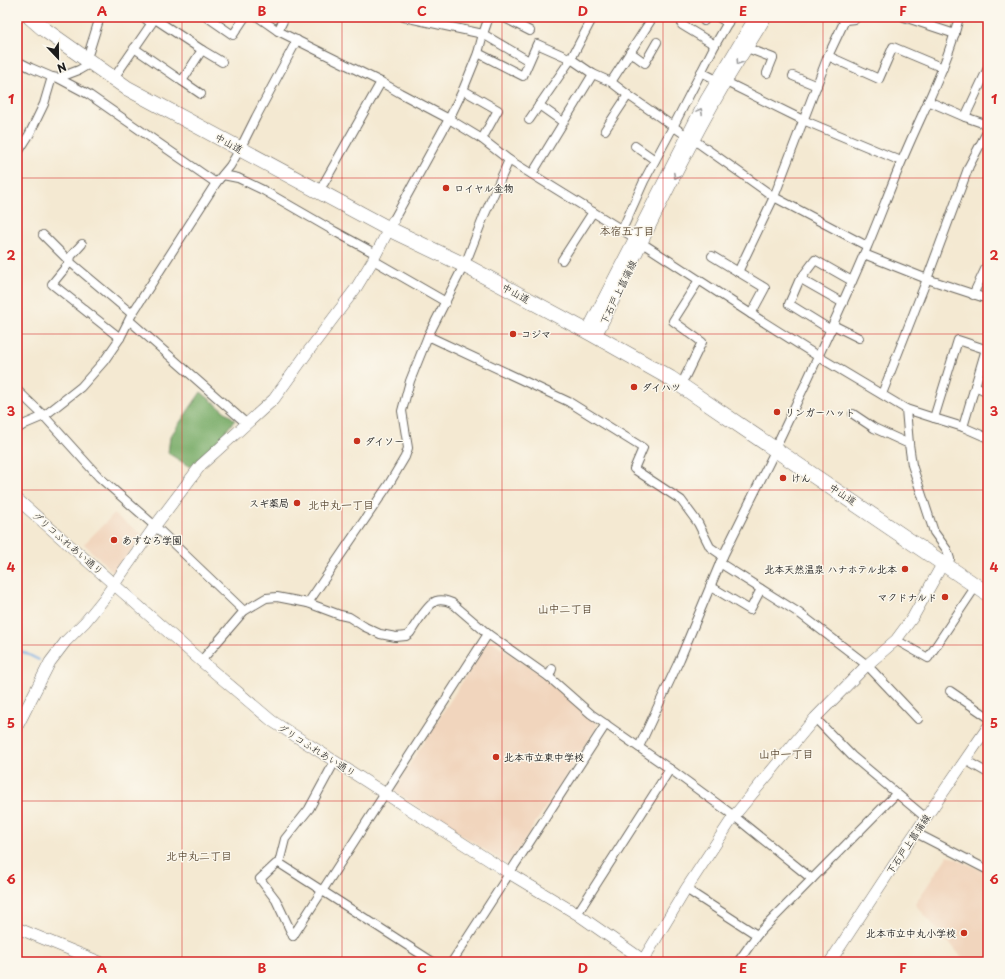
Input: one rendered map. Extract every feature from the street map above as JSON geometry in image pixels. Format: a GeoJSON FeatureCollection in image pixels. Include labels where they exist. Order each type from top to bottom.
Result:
{"type":"FeatureCollection","features":[{"type":"Feature","properties":{"kind":"highway","name":"中山道"},"geometry":{"type":"LineString","coordinates":[[30,17],[45,30],[90,58],[118,72],[242,145],[286,173],[466,261],[685,377],[777,445],[984,588]]}},
{"type":"Feature","properties":{"kind":"highway","name":"中山道"},"geometry":{"type":"LineString","coordinates":[[42,17],[127,88],[242,145],[298,168],[391,225]]}},
{"type":"Feature","properties":{"kind":"highway","name":"中山道"},"geometry":{"type":"LineString","coordinates":[[594,328],[777,445]]}},
{"type":"Feature","properties":{"kind":"street"},"geometry":{"type":"LineString","coordinates":[[17,154],[29,135],[55,78],[79,70],[90,58],[100,17]]}},
{"type":"Feature","properties":{"kind":"street"},"geometry":{"type":"LineString","coordinates":[[143,17],[154,20],[222,62]]}},
{"type":"Feature","properties":{"kind":"street"},"geometry":{"type":"LineString","coordinates":[[207,17],[233,35],[245,17]]}},
{"type":"Feature","properties":{"kind":"street"},"geometry":{"type":"LineString","coordinates":[[258,17],[278,31],[381,82],[449,119],[482,139],[509,160],[638,240],[750,314],[906,409],[963,427],[988,438]]}},
{"type":"Feature","properties":{"kind":"street"},"geometry":{"type":"LineString","coordinates":[[278,31],[285,17]]}},
{"type":"Feature","properties":{"kind":"street"},"geometry":{"type":"LineString","coordinates":[[17,727],[50,662],[66,641],[85,622],[201,465],[274,399],[356,288],[375,257],[449,119],[463,90],[478,52],[489,17]]}},
{"type":"Feature","properties":{"kind":"street"},"geometry":{"type":"LineString","coordinates":[[504,17],[530,32]]}},
{"type":"Feature","properties":{"kind":"street"},"geometry":{"type":"LineString","coordinates":[[529,120],[570,59],[592,17]]}},
{"type":"Feature","properties":{"kind":"street"},"geometry":{"type":"LineString","coordinates":[[611,82],[652,17]]}},
{"type":"Feature","properties":{"kind":"street"},"geometry":{"type":"LineString","coordinates":[[622,230],[644,180],[715,45],[730,20],[718,17]]}},
{"type":"Feature","properties":{"kind":"street","name":"下石戸上菖蒲線"},"geometry":{"type":"LineString","coordinates":[[722,81],[754,17]]}},
{"type":"Feature","properties":{"kind":"street","name":"下石戸上菖蒲線"},"geometry":{"type":"LineString","coordinates":[[594,328],[690,138],[706,99],[747,48],[766,17]]}},
{"type":"Feature","properties":{"kind":"street"},"geometry":{"type":"LineString","coordinates":[[738,272],[774,197],[842,19],[855,20],[857,17]]}},
{"type":"Feature","properties":{"kind":"street"},"geometry":{"type":"LineString","coordinates":[[904,17],[955,34]]}},
{"type":"Feature","properties":{"kind":"street"},"geometry":{"type":"LineString","coordinates":[[639,747],[680,658],[721,560],[819,357],[866,250],[901,162],[943,68],[955,34],[959,17]]}},
{"type":"Feature","properties":{"kind":"street"},"geometry":{"type":"LineString","coordinates":[[409,18],[483,34],[529,61]]}},
{"type":"Feature","properties":{"kind":"street"},"geometry":{"type":"LineString","coordinates":[[118,72],[154,20]]}},
{"type":"Feature","properties":{"kind":"street"},"geometry":{"type":"LineString","coordinates":[[682,25],[715,45]]}},
{"type":"Feature","properties":{"kind":"street"},"geometry":{"type":"LineString","coordinates":[[17,429],[44,416],[81,387],[104,361],[120,338],[216,183],[230,166],[297,40]]}},
{"type":"Feature","properties":{"kind":"street"},"geometry":{"type":"LineString","coordinates":[[630,52],[645,63],[657,42]]}},
{"type":"Feature","properties":{"kind":"street"},"geometry":{"type":"LineString","coordinates":[[478,52],[523,76],[537,44],[570,59],[593,74],[611,82],[774,197],[866,250],[927,279],[988,300]]}},
{"type":"Feature","properties":{"kind":"street"},"geometry":{"type":"LineString","coordinates":[[828,56],[879,79],[893,47],[943,68]]}},
{"type":"Feature","properties":{"kind":"street"},"geometry":{"type":"LineString","coordinates":[[134,48],[201,94]]}},
{"type":"Feature","properties":{"kind":"street"},"geometry":{"type":"LineString","coordinates":[[747,48],[773,58],[767,73]]}},
{"type":"Feature","properties":{"kind":"street"},"geometry":{"type":"LineString","coordinates":[[182,81],[202,50]]}},
{"type":"Feature","properties":{"kind":"street"},"geometry":{"type":"LineString","coordinates":[[17,61],[88,94],[216,183]]}},
{"type":"Feature","properties":{"kind":"street"},"geometry":{"type":"LineString","coordinates":[[965,117],[988,68]]}},
{"type":"Feature","properties":{"kind":"street"},"geometry":{"type":"LineString","coordinates":[[702,72],[803,120],[901,162]]}},
{"type":"Feature","properties":{"kind":"street"},"geometry":{"type":"LineString","coordinates":[[532,174],[593,74]]}},
{"type":"Feature","properties":{"kind":"street"},"geometry":{"type":"LineString","coordinates":[[793,76],[816,86]]}},
{"type":"Feature","properties":{"kind":"street"},"geometry":{"type":"LineString","coordinates":[[324,183],[381,82]]}},
{"type":"Feature","properties":{"kind":"street"},"geometry":{"type":"LineString","coordinates":[[463,90],[498,110],[482,139]]}},
{"type":"Feature","properties":{"kind":"street"},"geometry":{"type":"LineString","coordinates":[[605,130],[628,95]]}},
{"type":"Feature","properties":{"kind":"street"},"geometry":{"type":"LineString","coordinates":[[882,394],[970,166],[988,130],[965,117],[928,100]]}},
{"type":"Feature","properties":{"kind":"street"},"geometry":{"type":"LineString","coordinates":[[539,105],[563,122]]}},
{"type":"Feature","properties":{"kind":"street"},"geometry":{"type":"LineString","coordinates":[[635,146],[655,160]]}},
{"type":"Feature","properties":{"kind":"street"},"geometry":{"type":"LineString","coordinates":[[308,603],[389,484],[405,457],[408,448],[402,411],[410,381],[428,336],[466,261],[509,160]]}},
{"type":"Feature","properties":{"kind":"street"},"geometry":{"type":"LineString","coordinates":[[223,174],[238,178],[264,190],[334,231],[446,302]]}},
{"type":"Feature","properties":{"kind":"street"},"geometry":{"type":"LineString","coordinates":[[562,260],[593,212]]}},
{"type":"Feature","properties":{"kind":"street"},"geometry":{"type":"LineString","coordinates":[[43,235],[70,262],[247,424]]}},
{"type":"Feature","properties":{"kind":"street"},"geometry":{"type":"LineString","coordinates":[[82,244],[71,256],[70,262],[52,284],[120,338]]}},
{"type":"Feature","properties":{"kind":"street"},"geometry":{"type":"LineString","coordinates":[[712,256],[765,288],[750,314]]}},
{"type":"Feature","properties":{"kind":"street"},"geometry":{"type":"LineString","coordinates":[[852,281],[815,260],[801,279],[788,304],[832,327],[859,338]]}},
{"type":"Feature","properties":{"kind":"street"},"geometry":{"type":"LineString","coordinates":[[973,295],[988,263]]}},
{"type":"Feature","properties":{"kind":"street"},"geometry":{"type":"LineString","coordinates":[[801,279],[842,303]]}},
{"type":"Feature","properties":{"kind":"street"},"geometry":{"type":"LineString","coordinates":[[685,377],[702,342],[673,321],[699,280]]}},
{"type":"Feature","properties":{"kind":"street"},"geometry":{"type":"LineString","coordinates":[[428,336],[569,402],[643,448],[634,469],[681,500],[698,523],[710,547],[721,560],[761,589],[799,613],[867,665],[918,719]]}},
{"type":"Feature","properties":{"kind":"street"},"geometry":{"type":"LineString","coordinates":[[934,418],[958,340],[987,350],[963,427]]}},
{"type":"Feature","properties":{"kind":"street"},"geometry":{"type":"LineString","coordinates":[[975,386],[988,392]]}},
{"type":"Feature","properties":{"kind":"street"},"geometry":{"type":"LineString","coordinates":[[17,390],[44,416],[99,477],[155,526],[244,611]]}},
{"type":"Feature","properties":{"kind":"street"},"geometry":{"type":"LineString","coordinates":[[644,961],[686,889],[734,816],[815,718],[867,665],[896,640],[913,617],[947,561],[947,550],[934,532],[912,465],[906,409]]}},
{"type":"Feature","properties":{"kind":"street"},"geometry":{"type":"LineString","coordinates":[[853,414],[874,428],[909,444]]}},
{"type":"Feature","properties":{"kind":"street","name":"グリコふれあい通り"},"geometry":{"type":"LineString","coordinates":[[17,498],[201,661],[272,721],[509,873],[577,914],[644,961]]}},
{"type":"Feature","properties":{"kind":"street"},"geometry":{"type":"LineString","coordinates":[[710,586],[750,610],[761,589]]}},
{"type":"Feature","properties":{"kind":"street"},"geometry":{"type":"LineString","coordinates":[[896,640],[928,658],[984,588]]}},
{"type":"Feature","properties":{"kind":"street"},"geometry":{"type":"LineString","coordinates":[[201,661],[244,611],[266,598],[277,597],[308,603],[349,618],[380,634],[396,637],[406,636],[410,633],[427,608],[436,601],[445,600],[452,603],[488,634],[551,673],[591,714],[734,816],[812,879]]}},
{"type":"Feature","properties":{"kind":"street"},"geometry":{"type":"LineString","coordinates":[[335,761],[309,809],[286,840],[279,863],[260,879],[276,900],[293,936],[488,634]]}},
{"type":"Feature","properties":{"kind":"street"},"geometry":{"type":"LineString","coordinates":[[950,691],[988,716]]}},
{"type":"Feature","properties":{"kind":"street"},"geometry":{"type":"LineString","coordinates":[[815,718],[852,756],[926,818]]}},
{"type":"Feature","properties":{"kind":"street"},"geometry":{"type":"LineString","coordinates":[[452,962],[606,724]]}},
{"type":"Feature","properties":{"kind":"street","name":"下石戸上菖蒲線"},"geometry":{"type":"LineString","coordinates":[[830,962],[988,727]]}},
{"type":"Feature","properties":{"kind":"street"},"geometry":{"type":"LineString","coordinates":[[965,760],[988,773]]}},
{"type":"Feature","properties":{"kind":"street"},"geometry":{"type":"LineString","coordinates":[[577,914],[670,769]]}},
{"type":"Feature","properties":{"kind":"street"},"geometry":{"type":"LineString","coordinates":[[738,962],[758,935],[896,794]]}},
{"type":"Feature","properties":{"kind":"street"},"geometry":{"type":"LineString","coordinates":[[916,833],[988,870]]}},
{"type":"Feature","properties":{"kind":"street"},"geometry":{"type":"LineString","coordinates":[[279,863],[433,962]]}},
{"type":"Feature","properties":{"kind":"street"},"geometry":{"type":"LineString","coordinates":[[686,889],[758,935]]}},
{"type":"Feature","properties":{"kind":"street"},"geometry":{"type":"LineString","coordinates":[[17,928],[100,962]]}},
{"type":"Feature","properties":{"kind":"shaded area","name":"あすなろ学園"},"geometry":{"type":"Polygon","coordinates":[[[114,514],[143,535],[114,573],[84,544],[114,514]]]}},
{"type":"Feature","properties":{"kind":"shaded area","name":"北本市立東中学校"},"geometry":{"type":"Polygon","coordinates":[[[492,641],[545,678],[598,725],[510,863],[505,863],[396,792],[394,789],[487,643],[492,641]]]}},
{"type":"Feature","properties":{"kind":"shaded area","name":"北本市立中丸小学校"},"geometry":{"type":"Polygon","coordinates":[[[948,855],[988,873],[988,962],[966,962],[915,904],[948,855]]]}},
{"type":"Feature","properties":{"kind":"green space"},"geometry":{"type":"Polygon","coordinates":[[[201,392],[235,420],[215,444],[190,467],[168,453],[170,437],[201,392]]]}},
{"type":"Feature","properties":{"kind":"waterway"},"geometry":{"type":"LineString","coordinates":[[17,649],[39,660]]}},
{"type":"Feature","properties":{"kind":"place","name":"ロイヤル金物"},"geometry":{"type":"Point","coordinates":[446,188]}},
{"type":"Feature","properties":{"kind":"place","name":"コジマ"},"geometry":{"type":"Point","coordinates":[513,334]}},
{"type":"Feature","properties":{"kind":"place","name":"ダイハツ"},"geometry":{"type":"Point","coordinates":[634,387]}},
{"type":"Feature","properties":{"kind":"place","name":"リンガーハット"},"geometry":{"type":"Point","coordinates":[777,412]}},
{"type":"Feature","properties":{"kind":"place","name":"ダイソー"},"geometry":{"type":"Point","coordinates":[357,441]}},
{"type":"Feature","properties":{"kind":"place","name":"けん"},"geometry":{"type":"Point","coordinates":[783,478]}},
{"type":"Feature","properties":{"kind":"place","name":"スギ薬局"},"geometry":{"type":"Point","coordinates":[297,503]}},
{"type":"Feature","properties":{"kind":"place","name":"あすなろ学園"},"geometry":{"type":"Point","coordinates":[114,540]}},
{"type":"Feature","properties":{"kind":"place","name":"北本天然温泉 ハナホテル北本"},"geometry":{"type":"Point","coordinates":[905,569]}},
{"type":"Feature","properties":{"kind":"place","name":"マクドナルド"},"geometry":{"type":"Point","coordinates":[945,597]}},
{"type":"Feature","properties":{"kind":"place","name":"北本市立東中学校"},"geometry":{"type":"Point","coordinates":[496,757]}},
{"type":"Feature","properties":{"kind":"place","name":"北本市立中丸小学校"},"geometry":{"type":"Point","coordinates":[964,933]}},
{"type":"Feature","properties":{"kind":"district","name":"本宿五丁目"},"geometry":{"type":"Point","coordinates":[627,231]}},
{"type":"Feature","properties":{"kind":"district","name":"北中丸一丁目"},"geometry":{"type":"Point","coordinates":[341,505]}},
{"type":"Feature","properties":{"kind":"district","name":"山中二丁目"},"geometry":{"type":"Point","coordinates":[565,609]}},
{"type":"Feature","properties":{"kind":"district","name":"山中一丁目"},"geometry":{"type":"Point","coordinates":[786,754]}},
{"type":"Feature","properties":{"kind":"district","name":"北中丸二丁目"},"geometry":{"type":"Point","coordinates":[199,856]}}]}
